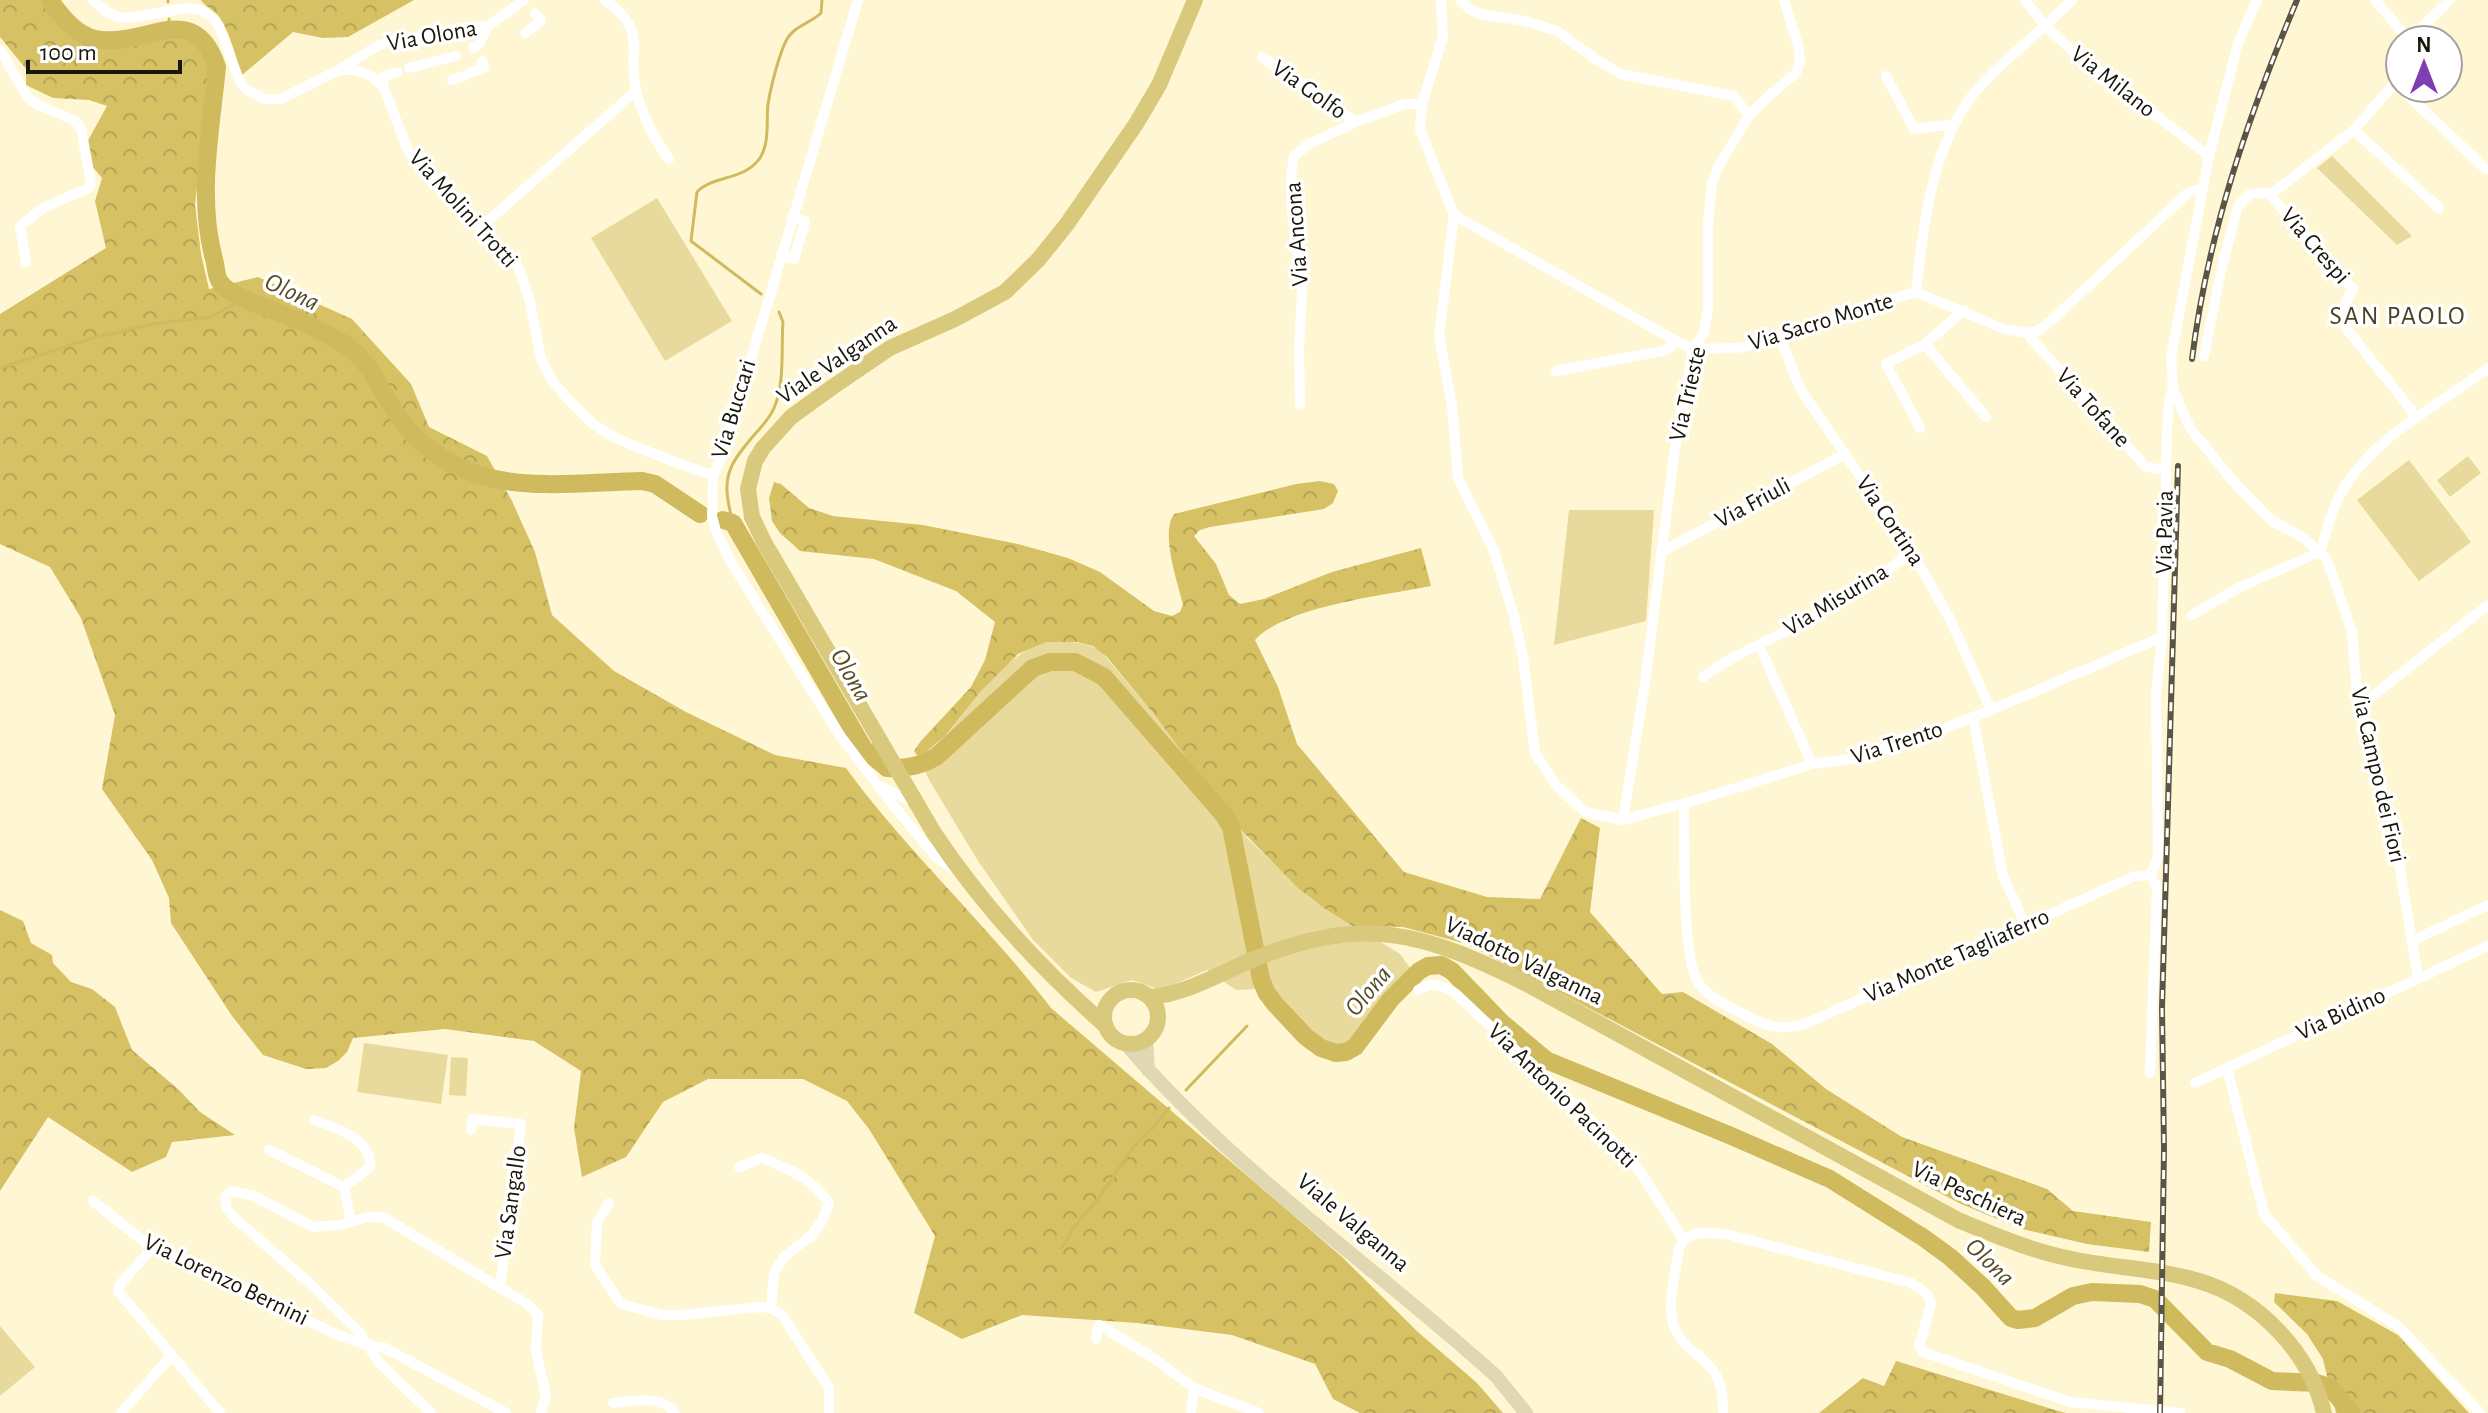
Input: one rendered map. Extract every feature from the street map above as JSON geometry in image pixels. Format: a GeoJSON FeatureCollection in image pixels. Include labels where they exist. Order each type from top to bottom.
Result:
{"type":"FeatureCollection","features":[{"type":"Feature","properties":{"kind":"main road","name":"Viale Valganna"},"geometry":{"type":"LineString","coordinates":[[1106,1026],[994,914],[960,873],[757,529],[748,503],[748,489],[755,461],[791,417],[890,348],[1005,292],[1038,260],[1067,224],[1136,124],[1159,85],[1195,0]]}},
{"type":"Feature","properties":{"kind":"main road","name":"Viadotto Valganna"},"geometry":{"type":"LineString","coordinates":[[1182,992],[1254,959],[1302,942],[1348,933],[1393,934],[1424,940],[1468,956],[1614,1032]]}},
{"type":"Feature","properties":{"kind":"main road"},"geometry":{"type":"LineString","coordinates":[[1128,990],[1140,991],[1150,997],[1159,1015],[1157,1026],[1146,1040],[1136,1044],[1115,1039],[1106,1026],[1104,1013],[1109,1002],[1117,994],[1128,990]]}},
{"type":"Feature","properties":{"kind":"main road"},"geometry":{"type":"LineString","coordinates":[[1150,997],[1182,992]]}},
{"type":"Feature","properties":{"kind":"main road"},"geometry":{"type":"LineString","coordinates":[[1159,1015],[1182,992]]}},
{"type":"Feature","properties":{"kind":"main road"},"geometry":{"type":"LineString","coordinates":[[1078,1000],[1109,1002]]}},
{"type":"Feature","properties":{"kind":"main road","name":"Via Peschiera"},"geometry":{"type":"LineString","coordinates":[[1614,1032],[1958,1220],[2001,1238],[2064,1258],[2188,1278],[2227,1292],[2248,1305],[2290,1344],[2318,1392],[2324,1413]]}},
{"type":"Feature","properties":{"kind":"main road"},"geometry":{"type":"LineString","coordinates":[[1146,1040],[1148,1070]]}},
{"type":"Feature","properties":{"kind":"main road","name":"Viale Valganna"},"geometry":{"type":"LineString","coordinates":[[1125,1043],[1148,1070],[1280,1193],[1484,1366],[1508,1389],[1526,1413]]}},
{"type":"Feature","properties":{"kind":"street","name":"Via Olona"},"geometry":{"type":"LineString","coordinates":[[93,0],[118,17],[129,18],[186,8],[200,10],[219,26],[239,80],[246,89],[264,99],[281,99],[339,70],[379,45],[459,28],[488,26],[529,5],[541,21],[525,33]]}},
{"type":"Feature","properties":{"kind":"street"},"geometry":{"type":"LineString","coordinates":[[605,0],[624,15],[634,34],[636,91],[654,138],[669,159]]}},
{"type":"Feature","properties":{"kind":"street","name":"Via Buccari"},"geometry":{"type":"LineString","coordinates":[[858,0],[723,453],[713,476],[712,516],[731,562],[839,734],[937,858],[960,873]]}},
{"type":"Feature","properties":{"kind":"street"},"geometry":{"type":"LineString","coordinates":[[1441,0],[1443,36],[1422,104],[1420,129],[1454,215],[1439,336],[1452,406],[1458,478],[1494,551],[1514,616],[1523,657],[1535,753],[1556,785],[1585,812],[1623,820]]}},
{"type":"Feature","properties":{"kind":"street"},"geometry":{"type":"LineString","coordinates":[[1460,0],[1481,14],[1525,21],[1557,31],[1621,74],[1734,96],[1749,116]]}},
{"type":"Feature","properties":{"kind":"street","name":"Via Trieste"},"geometry":{"type":"LineString","coordinates":[[1623,820],[1645,683],[1674,455],[1693,349],[1704,333],[1708,308],[1708,224],[1712,183],[1718,167],[1749,116],[1796,73],[1800,61],[1799,49],[1784,0]]}},
{"type":"Feature","properties":{"kind":"street","name":"Via Milano"},"geometry":{"type":"LineString","coordinates":[[2025,0],[2046,27],[2209,156]]}},
{"type":"Feature","properties":{"kind":"street"},"geometry":{"type":"LineString","coordinates":[[1916,292],[1928,201],[1954,124],[1981,85],[2072,0]]}},
{"type":"Feature","properties":{"kind":"street","name":"Via Pavia"},"geometry":{"type":"LineString","coordinates":[[2150,1073],[2157,889],[2151,875],[2158,856],[2156,695],[2162,637],[2166,468],[2169,402],[2173,389],[2171,357],[2201,189],[2238,43],[2257,0]]}},
{"type":"Feature","properties":{"kind":"street"},"geometry":{"type":"LineString","coordinates":[[2375,0],[2395,24]]}},
{"type":"Feature","properties":{"kind":"street"},"geometry":{"type":"LineString","coordinates":[[2425,24],[2450,0]]}},
{"type":"Feature","properties":{"kind":"street"},"geometry":{"type":"LineString","coordinates":[[475,49],[488,26]]}},
{"type":"Feature","properties":{"kind":"street"},"geometry":{"type":"LineString","coordinates":[[0,50],[28,98],[74,120],[81,128],[91,183],[89,188],[43,208],[20,226],[26,262]]}},
{"type":"Feature","properties":{"kind":"street"},"geometry":{"type":"LineString","coordinates":[[409,68],[456,56]]}},
{"type":"Feature","properties":{"kind":"street","name":"Via Golfo"},"geometry":{"type":"LineString","coordinates":[[1262,57],[1356,122]]}},
{"type":"Feature","properties":{"kind":"street"},"geometry":{"type":"LineString","coordinates":[[452,80],[486,64]]}},
{"type":"Feature","properties":{"kind":"street"},"geometry":{"type":"LineString","coordinates":[[339,70],[356,70],[370,75],[383,86]]}},
{"type":"Feature","properties":{"kind":"street"},"geometry":{"type":"LineString","coordinates":[[383,86],[384,76],[398,72]]}},
{"type":"Feature","properties":{"kind":"street"},"geometry":{"type":"LineString","coordinates":[[1886,76],[1914,129],[1954,124]]}},
{"type":"Feature","properties":{"kind":"street","name":"Via Molini Trotti"},"geometry":{"type":"LineString","coordinates":[[383,86],[409,153],[519,268],[530,302],[541,359],[553,382],[592,423],[612,436],[713,476]]}},
{"type":"Feature","properties":{"kind":"street"},"geometry":{"type":"LineString","coordinates":[[480,228],[636,91]]}},
{"type":"Feature","properties":{"kind":"street","name":"Via Crespi"},"geometry":{"type":"LineString","coordinates":[[2270,195],[2354,130],[2384,95]]}},
{"type":"Feature","properties":{"kind":"street","name":"Via Ancona"},"geometry":{"type":"LineString","coordinates":[[1300,404],[1302,292],[1292,213],[1294,156],[1309,144],[1356,122],[1404,104],[1422,104]]}},
{"type":"Feature","properties":{"kind":"street"},"geometry":{"type":"LineString","coordinates":[[2421,104],[2486,169]]}},
{"type":"Feature","properties":{"kind":"street"},"geometry":{"type":"LineString","coordinates":[[2354,130],[2439,208]]}},
{"type":"Feature","properties":{"kind":"street"},"geometry":{"type":"LineString","coordinates":[[2029,333],[2038,331],[2053,319],[2189,192],[2201,189]]}},
{"type":"Feature","properties":{"kind":"street","name":"Via Crespi"},"geometry":{"type":"LineString","coordinates":[[2204,356],[2210,315],[2238,206],[2250,194],[2265,193],[2353,289],[2342,312],[2346,328],[2416,416]]}},
{"type":"Feature","properties":{"kind":"street","name":"Via Sacro Monte"},"geometry":{"type":"LineString","coordinates":[[1454,215],[1693,349],[1738,348],[1780,338],[1842,313],[1916,292],[2004,329],[2029,333]]}},
{"type":"Feature","properties":{"kind":"street"},"geometry":{"type":"LineString","coordinates":[[1920,428],[1886,364],[1925,344],[1964,310]]}},
{"type":"Feature","properties":{"kind":"street","name":"Via Tofane"},"geometry":{"type":"LineString","coordinates":[[2029,333],[2145,466],[2166,468]]}},
{"type":"Feature","properties":{"kind":"street","name":"Via Cortina"},"geometry":{"type":"LineString","coordinates":[[1780,338],[1801,390],[1914,555],[1950,619],[1991,710]]}},
{"type":"Feature","properties":{"kind":"street"},"geometry":{"type":"LineString","coordinates":[[1556,371],[1662,351],[1676,341]]}},
{"type":"Feature","properties":{"kind":"street"},"geometry":{"type":"LineString","coordinates":[[1925,344],[1986,417]]}},
{"type":"Feature","properties":{"kind":"street"},"geometry":{"type":"LineString","coordinates":[[2192,615],[2240,587],[2320,552],[2341,492],[2366,460],[2416,416],[2488,368]]}},
{"type":"Feature","properties":{"kind":"street","name":"Via Campo dei Fiori"},"geometry":{"type":"LineString","coordinates":[[2173,389],[2190,428],[2231,479],[2271,520],[2302,537],[2327,559],[2352,632],[2358,705],[2393,827],[2418,978]]}},
{"type":"Feature","properties":{"kind":"street","name":"Via Friuli"},"geometry":{"type":"LineString","coordinates":[[1661,552],[1845,454]]}},
{"type":"Feature","properties":{"kind":"street","name":"Via Misurina"},"geometry":{"type":"LineString","coordinates":[[1703,677],[1865,588],[1914,555]]}},
{"type":"Feature","properties":{"kind":"street"},"geometry":{"type":"LineString","coordinates":[[2358,705],[2488,605]]}},
{"type":"Feature","properties":{"kind":"street","name":"Via Trento"},"geometry":{"type":"LineString","coordinates":[[1623,820],[1812,764],[1858,758],[1991,710],[2162,637]]}},
{"type":"Feature","properties":{"kind":"street","name":"Via Misurina"},"geometry":{"type":"LineString","coordinates":[[1759,645],[1812,764]]}},
{"type":"Feature","properties":{"kind":"street"},"geometry":{"type":"LineString","coordinates":[[1973,717],[2003,876],[2026,926]]}},
{"type":"Feature","properties":{"kind":"street","name":"Via Buccari"},"geometry":{"type":"LineString","coordinates":[[879,786],[918,806]]}},
{"type":"Feature","properties":{"kind":"street","name":"Via Monte Tagliaferro"},"geometry":{"type":"LineString","coordinates":[[1684,804],[1687,939],[1691,968],[1709,995],[1762,1024],[1784,1028],[1807,1023],[2135,876],[2151,875]]}},
{"type":"Feature","properties":{"kind":"street"},"geometry":{"type":"LineString","coordinates":[[2412,941],[2488,905]]}},
{"type":"Feature","properties":{"kind":"street","name":"Via Bidino"},"geometry":{"type":"LineString","coordinates":[[2195,1083],[2488,946]]}},
{"type":"Feature","properties":{"kind":"street","name":"Via Antonio Pacinotti"},"geometry":{"type":"LineString","coordinates":[[1418,990],[1433,984],[1455,993],[1573,1102],[1641,1173],[1683,1239]]}},
{"type":"Feature","properties":{"kind":"street"},"geometry":{"type":"LineString","coordinates":[[2227,1068],[2264,1214],[2317,1276],[2398,1326],[2480,1413]]}},
{"type":"Feature","properties":{"kind":"street","name":"Via Sangallo"},"geometry":{"type":"LineString","coordinates":[[471,1130],[473,1119],[521,1124],[500,1287],[538,1315],[536,1351],[546,1395],[541,1413]]}},
{"type":"Feature","properties":{"kind":"street"},"geometry":{"type":"LineString","coordinates":[[314,1120],[365,1144],[370,1155],[370,1167],[344,1187]]}},
{"type":"Feature","properties":{"kind":"street"},"geometry":{"type":"LineString","coordinates":[[269,1150],[344,1187]]}},
{"type":"Feature","properties":{"kind":"street"},"geometry":{"type":"LineString","coordinates":[[739,1167],[762,1158],[796,1172],[816,1186],[829,1203],[812,1235],[784,1257],[774,1273],[771,1308]]}},
{"type":"Feature","properties":{"kind":"street"},"geometry":{"type":"LineString","coordinates":[[344,1187],[351,1222]]}},
{"type":"Feature","properties":{"kind":"street"},"geometry":{"type":"LineString","coordinates":[[431,1413],[379,1362],[360,1333],[307,1281],[237,1220],[227,1209],[225,1197],[231,1191],[254,1196],[313,1227],[383,1217],[500,1287]]}},
{"type":"Feature","properties":{"kind":"street","name":"Via Lorenzo Bernini"},"geometry":{"type":"LineString","coordinates":[[93,1201],[152,1248],[338,1335],[367,1345]]}},
{"type":"Feature","properties":{"kind":"street"},"geometry":{"type":"LineString","coordinates":[[609,1203],[597,1223],[595,1265],[621,1304],[662,1315],[771,1308],[782,1315],[829,1388],[829,1413]]}},
{"type":"Feature","properties":{"kind":"street"},"geometry":{"type":"LineString","coordinates":[[1723,1413],[1721,1385],[1716,1372],[1680,1339],[1673,1325],[1671,1310],[1679,1248],[1683,1239],[1705,1232],[1730,1235],[1911,1283],[1930,1298],[1919,1346],[1923,1352],[2070,1402],[2180,1413]]}},
{"type":"Feature","properties":{"kind":"street"},"geometry":{"type":"LineString","coordinates":[[152,1248],[118,1291],[220,1413]]}},
{"type":"Feature","properties":{"kind":"street"},"geometry":{"type":"LineString","coordinates":[[1096,1339],[1099,1325],[1152,1357],[1194,1388],[1259,1413]]}},
{"type":"Feature","properties":{"kind":"street"},"geometry":{"type":"LineString","coordinates":[[367,1345],[385,1348],[506,1413]]}},
{"type":"Feature","properties":{"kind":"street"},"geometry":{"type":"LineString","coordinates":[[121,1413],[171,1356]]}},
{"type":"Feature","properties":{"kind":"street"},"geometry":{"type":"LineString","coordinates":[[1191,1413],[1194,1388]]}},
{"type":"Feature","properties":{"kind":"street"},"geometry":{"type":"LineString","coordinates":[[613,1403],[656,1401],[670,1405],[675,1413]]}},
{"type":"Feature","properties":{"kind":"shaded area"},"geometry":{"type":"Polygon","coordinates":[[[2332,156],[2412,236],[2397,245],[2317,168],[2332,156]]]}},
{"type":"Feature","properties":{"kind":"shaded area"},"geometry":{"type":"Polygon","coordinates":[[[657,198],[732,321],[665,361],[591,238],[657,198]]]}},
{"type":"Feature","properties":{"kind":"shaded area"},"geometry":{"type":"Polygon","coordinates":[[[2468,456],[2481,473],[2450,497],[2437,480],[2468,456]]]}},
{"type":"Feature","properties":{"kind":"shaded area"},"geometry":{"type":"Polygon","coordinates":[[[2409,460],[2471,542],[2419,581],[2357,500],[2409,460]]]}},
{"type":"Feature","properties":{"kind":"shaded area"},"geometry":{"type":"Polygon","coordinates":[[[1569,510],[1654,510],[1646,621],[1554,645],[1569,510]]]}},
{"type":"Feature","properties":{"kind":"shaded area"},"geometry":{"type":"Polygon","coordinates":[[[1046,642],[1081,643],[1101,651],[1157,718],[1246,837],[1310,898],[1400,954],[1421,983],[1400,1000],[1365,1042],[1333,1062],[1296,1040],[1255,989],[1236,990],[1207,970],[1161,990],[1132,980],[1096,992],[1071,978],[1033,940],[978,861],[919,758],[944,737],[1004,667],[1031,648],[1046,642]]]}},
{"type":"Feature","properties":{"kind":"shaded area"},"geometry":{"type":"Polygon","coordinates":[[[364,1043],[448,1055],[441,1104],[357,1092],[364,1043]]]}},
{"type":"Feature","properties":{"kind":"shaded area"},"geometry":{"type":"Polygon","coordinates":[[[451,1057],[468,1058],[466,1096],[449,1095],[451,1057]]]}},
{"type":"Feature","properties":{"kind":"shaded area"},"geometry":{"type":"Polygon","coordinates":[[[0,1326],[35,1367],[0,1396],[0,1326]]]}},
{"type":"Feature","properties":{"kind":"green space"},"geometry":{"type":"Polygon","coordinates":[[[0,0],[43,0],[70,32],[98,45],[115,45],[167,35],[196,39],[206,49],[211,67],[195,205],[209,289],[258,277],[352,319],[411,384],[429,427],[487,456],[535,552],[552,615],[614,671],[686,712],[775,755],[846,768],[895,830],[1001,947],[1051,1008],[1341,1256],[1419,1333],[1476,1382],[1503,1413],[1360,1413],[1333,1399],[1315,1364],[1232,1335],[1137,1323],[1022,1315],[962,1339],[914,1313],[935,1236],[869,1129],[847,1101],[803,1079],[708,1079],[663,1102],[626,1157],[582,1177],[574,1128],[581,1071],[534,1041],[445,1029],[353,1038],[347,1052],[326,1068],[306,1069],[263,1055],[232,1016],[171,923],[169,898],[152,860],[102,789],[115,715],[81,618],[50,567],[0,544],[0,314],[106,248],[95,201],[102,178],[81,153],[107,106],[89,100],[53,98],[26,85],[26,69],[0,37],[0,0]]]}},
{"type":"Feature","properties":{"kind":"green space"},"geometry":{"type":"Polygon","coordinates":[[[201,0],[414,0],[348,37],[323,38],[293,32],[242,75],[224,25],[201,0]]]}},
{"type":"Feature","properties":{"kind":"green space"},"geometry":{"type":"Polygon","coordinates":[[[1320,481],[1334,484],[1338,491],[1333,503],[1324,509],[1210,527],[1194,536],[1216,564],[1229,595],[1240,604],[1264,599],[1332,572],[1421,548],[1431,586],[1312,610],[1270,628],[1255,640],[1278,687],[1297,744],[1404,872],[1487,897],[1540,899],[1581,818],[1600,828],[1590,912],[1662,994],[1683,992],[1772,1044],[1826,1089],[1902,1137],[2047,1189],[2073,1211],[2151,1222],[2149,1252],[2087,1244],[2022,1229],[1961,1204],[1467,944],[1403,927],[1353,926],[1299,889],[1235,824],[1157,718],[1107,657],[1093,646],[1077,642],[1046,642],[1018,654],[981,691],[945,736],[919,758],[914,751],[920,742],[971,687],[985,660],[995,622],[956,591],[874,559],[800,551],[772,521],[769,498],[774,482],[781,484],[809,508],[833,516],[923,525],[1018,544],[1068,558],[1100,572],[1154,611],[1172,616],[1180,612],[1183,605],[1169,545],[1170,522],[1174,514],[1320,481]]]}},
{"type":"Feature","properties":{"kind":"green space"},"geometry":{"type":"Polygon","coordinates":[[[0,910],[23,921],[31,943],[52,955],[53,963],[71,982],[92,989],[115,1007],[132,1050],[200,1112],[235,1135],[172,1142],[166,1157],[132,1172],[48,1117],[0,1191],[0,910]]]}},
{"type":"Feature","properties":{"kind":"green space"},"geometry":{"type":"Polygon","coordinates":[[[2275,1293],[2337,1301],[2398,1335],[2469,1413],[2336,1413],[2323,1359],[2307,1334],[2274,1302],[2275,1293]]]}},
{"type":"Feature","properties":{"kind":"green space"},"geometry":{"type":"Polygon","coordinates":[[[1896,1361],[2066,1413],[1819,1413],[1863,1378],[1884,1386],[1896,1361]]]}},
{"type":"Feature","properties":{"kind":"waterway","name":"Olona"},"geometry":{"type":"LineString","coordinates":[[50,0],[72,26],[94,39],[120,40],[184,30],[197,35],[208,47],[217,67],[207,163],[206,211],[219,280],[250,302],[315,328],[353,351],[368,367],[398,416],[423,444],[450,463],[479,475],[509,482],[574,484],[642,481],[655,484],[700,514]]}},
{"type":"Feature","properties":{"kind":"waterway"},"geometry":{"type":"LineString","coordinates":[[761,294],[691,241],[697,192],[711,183],[746,171],[760,158],[766,138],[771,88],[784,45],[794,31],[821,13],[822,0]]}},
{"type":"Feature","properties":{"kind":"waterway"},"geometry":{"type":"LineString","coordinates":[[169,19],[169,27]]}},
{"type":"Feature","properties":{"kind":"waterway"},"geometry":{"type":"LineString","coordinates":[[0,368],[89,339],[152,324],[210,317],[244,299]]}},
{"type":"Feature","properties":{"kind":"waterway"},"geometry":{"type":"LineString","coordinates":[[733,523],[727,495],[732,465],[770,415],[780,388],[783,322],[779,312]]}},
{"type":"Feature","properties":{"kind":"waterway","name":"Olona"},"geometry":{"type":"LineString","coordinates":[[723,520],[733,523],[864,749],[887,768],[913,766],[936,757],[1033,668],[1050,662],[1075,662],[1104,677],[1231,827],[1266,992],[1306,1037],[1321,1048],[1336,1053],[1355,1047],[1391,999],[1419,971],[1428,966],[1441,965],[1452,971],[1501,1022],[1546,1060],[1830,1179],[1950,1257],[2011,1318],[2035,1318],[2073,1296],[2092,1292],[2140,1294],[2155,1299],[2207,1352],[2230,1359],[2272,1381],[2317,1383],[2330,1387],[2351,1413]]}},
{"type":"Feature","properties":{"kind":"waterway"},"geometry":{"type":"LineString","coordinates":[[1186,1090],[1247,1026]]}},
{"type":"Feature","properties":{"kind":"waterway"},"geometry":{"type":"LineString","coordinates":[[1061,1249],[1134,1146],[1169,1108]]}},
{"type":"Feature","properties":{"kind":"railway"},"geometry":{"type":"LineString","coordinates":[[2192,359],[2219,220],[2246,132],[2297,0]]}},
{"type":"Feature","properties":{"kind":"railway"},"geometry":{"type":"LineString","coordinates":[[2160,1413],[2164,1149],[2162,1008],[2178,466]]}},
{"type":"Feature","properties":{"kind":"district","name":"SAN PAOLO"},"geometry":{"type":"Point","coordinates":[2398,316]}}]}
